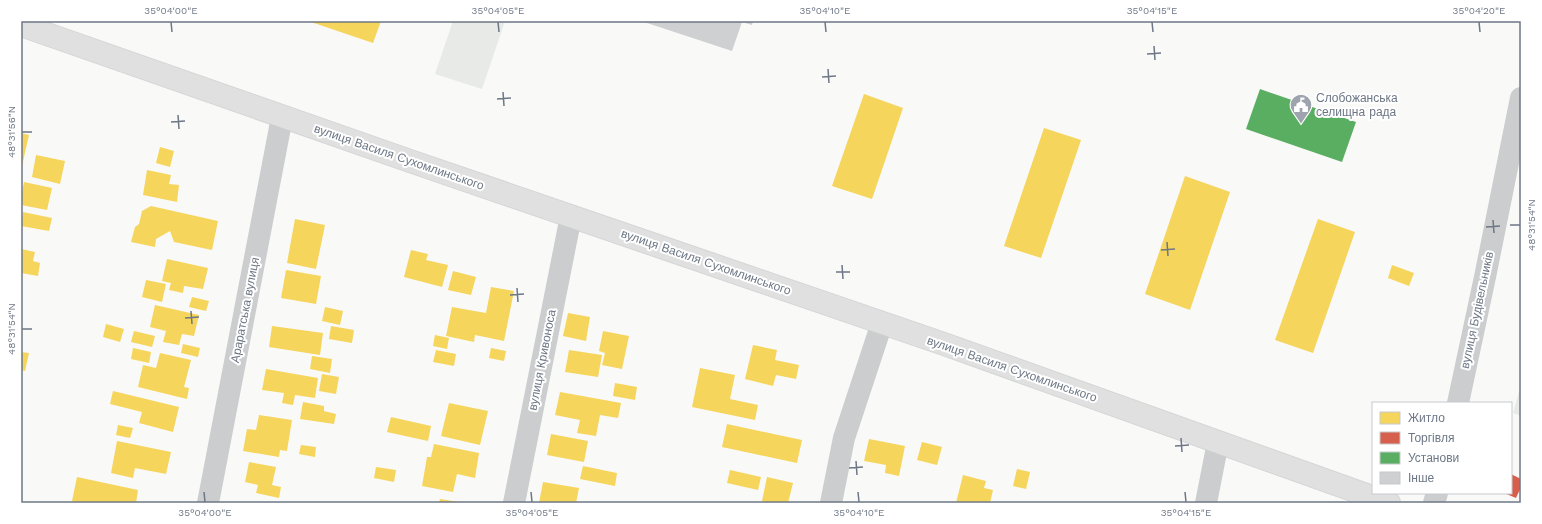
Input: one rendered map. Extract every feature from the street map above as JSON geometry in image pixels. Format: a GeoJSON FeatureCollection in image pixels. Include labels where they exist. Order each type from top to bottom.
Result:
{"type":"FeatureCollection","features":[{"type":"Feature","properties":{"kind":"main road","name":"вулиця Василя Сухомлинського"},"geometry":{"type":"LineString","coordinates":[[21,26],[882,323],[1389,503]]}},
{"type":"Feature","properties":{"kind":"street","name":"вулиця Будівельників"},"geometry":{"type":"LineString","coordinates":[[1458,402],[1521,98]]}},
{"type":"Feature","properties":{"kind":"street","name":"Араратська вулиця"},"geometry":{"type":"LineString","coordinates":[[208,503],[282,116]]}},
{"type":"Feature","properties":{"kind":"street","name":"вулиця Кривоноса"},"geometry":{"type":"LineString","coordinates":[[514,503],[571,216]]}},
{"type":"Feature","properties":{"kind":"street"},"geometry":{"type":"LineString","coordinates":[[831,503],[844,438],[882,323]]}},
{"type":"Feature","properties":{"kind":"street"},"geometry":{"type":"LineString","coordinates":[[1206,503],[1218,442]]}},
{"type":"Feature","properties":{"kind":"shaded area"},"geometry":{"type":"Polygon","coordinates":[[[453,21],[505,21],[482,89],[435,74],[453,21]]]}},
{"type":"Feature","properties":{"kind":"shaded area"},"geometry":{"type":"Polygon","coordinates":[[[1521,385],[1521,416],[1513,413],[1521,385]]]}},
{"type":"Feature","properties":{"kind":"building: Житло"},"geometry":{"type":"Polygon","coordinates":[[[308,21],[381,21],[373,43],[308,21]]]}},
{"type":"Feature","properties":{"kind":"building: Житло"},"geometry":{"type":"Polygon","coordinates":[[[864,94],[903,108],[872,199],[832,186],[864,94]]]}},
{"type":"Feature","properties":{"kind":"building: Житло"},"geometry":{"type":"Polygon","coordinates":[[[1044,128],[1081,140],[1041,258],[1004,246],[1044,128]]]}},
{"type":"Feature","properties":{"kind":"building: Житло"},"geometry":{"type":"Polygon","coordinates":[[[21,133],[29,135],[22,166],[21,166],[21,133]]]}},
{"type":"Feature","properties":{"kind":"building: Житло"},"geometry":{"type":"Polygon","coordinates":[[[160,147],[174,151],[170,167],[156,163],[160,147]]]}},
{"type":"Feature","properties":{"kind":"building: Житло"},"geometry":{"type":"Polygon","coordinates":[[[36,155],[65,161],[60,184],[32,177],[36,155]]]}},
{"type":"Feature","properties":{"kind":"building: Житло"},"geometry":{"type":"Polygon","coordinates":[[[147,170],[171,175],[169,184],[179,185],[177,202],[143,195],[147,170]]]}},
{"type":"Feature","properties":{"kind":"building: Житло"},"geometry":{"type":"Polygon","coordinates":[[[1185,176],[1230,192],[1190,310],[1145,294],[1185,176]]]}},
{"type":"Feature","properties":{"kind":"building: Житло"},"geometry":{"type":"Polygon","coordinates":[[[24,182],[52,188],[47,210],[21,205],[24,182]]]}},
{"type":"Feature","properties":{"kind":"building: Житло"},"geometry":{"type":"Polygon","coordinates":[[[151,206],[218,221],[212,250],[174,242],[170,231],[156,239],[155,247],[131,242],[135,227],[139,224],[142,211],[151,206]]]}},
{"type":"Feature","properties":{"kind":"building: Житло"},"geometry":{"type":"Polygon","coordinates":[[[23,212],[52,218],[49,231],[21,226],[23,212]]]}},
{"type":"Feature","properties":{"kind":"building: Житло"},"geometry":{"type":"Polygon","coordinates":[[[295,219],[325,225],[316,269],[287,263],[295,219]]]}},
{"type":"Feature","properties":{"kind":"building: Житло"},"geometry":{"type":"Polygon","coordinates":[[[1318,219],[1355,232],[1313,353],[1275,340],[1318,219]]]}},
{"type":"Feature","properties":{"kind":"building: Житло"},"geometry":{"type":"Polygon","coordinates":[[[21,249],[35,252],[33,261],[40,263],[38,276],[21,273],[21,249]]]}},
{"type":"Feature","properties":{"kind":"building: Житло"},"geometry":{"type":"Polygon","coordinates":[[[411,250],[428,254],[426,260],[448,265],[442,287],[404,277],[411,250]]]}},
{"type":"Feature","properties":{"kind":"building: Житло"},"geometry":{"type":"Polygon","coordinates":[[[167,259],[208,268],[203,289],[184,286],[183,293],[169,290],[171,283],[162,281],[167,259]]]}},
{"type":"Feature","properties":{"kind":"building: Житло"},"geometry":{"type":"Polygon","coordinates":[[[1392,265],[1414,273],[1409,286],[1388,278],[1392,265]]]}},
{"type":"Feature","properties":{"kind":"building: Житло"},"geometry":{"type":"Polygon","coordinates":[[[286,270],[321,276],[316,304],[281,298],[286,270]]]}},
{"type":"Feature","properties":{"kind":"building: Житло"},"geometry":{"type":"Polygon","coordinates":[[[453,271],[476,277],[471,295],[448,290],[453,271]]]}},
{"type":"Feature","properties":{"kind":"building: Житло"},"geometry":{"type":"Polygon","coordinates":[[[146,280],[166,284],[162,302],[142,297],[146,280]]]}},
{"type":"Feature","properties":{"kind":"building: Житло"},"geometry":{"type":"Polygon","coordinates":[[[491,287],[514,291],[504,341],[475,335],[474,342],[446,336],[452,307],[486,313],[491,287]]]}},
{"type":"Feature","properties":{"kind":"building: Житло"},"geometry":{"type":"Polygon","coordinates":[[[192,297],[209,301],[206,311],[189,307],[192,297]]]}},
{"type":"Feature","properties":{"kind":"building: Житло"},"geometry":{"type":"Polygon","coordinates":[[[155,305],[199,315],[194,336],[182,334],[179,345],[163,342],[166,331],[150,327],[155,305]]]}},
{"type":"Feature","properties":{"kind":"building: Житло"},"geometry":{"type":"Polygon","coordinates":[[[325,307],[343,311],[340,325],[322,321],[325,307]]]}},
{"type":"Feature","properties":{"kind":"building: Житло"},"geometry":{"type":"Polygon","coordinates":[[[568,313],[590,317],[586,341],[563,336],[568,313]]]}},
{"type":"Feature","properties":{"kind":"building: Житло"},"geometry":{"type":"Polygon","coordinates":[[[106,324],[124,329],[120,342],[103,337],[106,324]]]}},
{"type":"Feature","properties":{"kind":"building: Житло"},"geometry":{"type":"Polygon","coordinates":[[[272,326],[323,333],[320,355],[269,347],[272,326]]]}},
{"type":"Feature","properties":{"kind":"building: Житло"},"geometry":{"type":"Polygon","coordinates":[[[331,326],[354,330],[352,343],[329,339],[331,326]]]}},
{"type":"Feature","properties":{"kind":"building: Житло"},"geometry":{"type":"Polygon","coordinates":[[[134,331],[155,336],[152,347],[131,342],[134,331]]]}},
{"type":"Feature","properties":{"kind":"building: Житло"},"geometry":{"type":"Polygon","coordinates":[[[603,331],[629,336],[622,369],[602,365],[605,353],[599,351],[603,331]]]}},
{"type":"Feature","properties":{"kind":"building: Житло"},"geometry":{"type":"Polygon","coordinates":[[[435,335],[449,338],[447,349],[433,346],[435,335]]]}},
{"type":"Feature","properties":{"kind":"building: Житло"},"geometry":{"type":"Polygon","coordinates":[[[183,344],[200,348],[198,357],[181,353],[183,344]]]}},
{"type":"Feature","properties":{"kind":"building: Житло"},"geometry":{"type":"Polygon","coordinates":[[[753,345],[777,350],[775,360],[799,365],[796,379],[776,375],[773,386],[745,379],[753,345]]]}},
{"type":"Feature","properties":{"kind":"building: Житло"},"geometry":{"type":"Polygon","coordinates":[[[133,348],[151,352],[149,363],[131,359],[133,348]]]}},
{"type":"Feature","properties":{"kind":"building: Житло"},"geometry":{"type":"Polygon","coordinates":[[[491,348],[506,351],[504,361],[489,358],[491,348]]]}},
{"type":"Feature","properties":{"kind":"building: Житло"},"geometry":{"type":"Polygon","coordinates":[[[436,350],[456,354],[454,366],[433,362],[436,350]]]}},
{"type":"Feature","properties":{"kind":"building: Житло"},"geometry":{"type":"Polygon","coordinates":[[[569,350],[602,355],[598,377],[565,372],[569,350]]]}},
{"type":"Feature","properties":{"kind":"building: Житло"},"geometry":{"type":"Polygon","coordinates":[[[21,352],[29,353],[25,371],[21,370],[21,352]]]}},
{"type":"Feature","properties":{"kind":"building: Житло"},"geometry":{"type":"Polygon","coordinates":[[[160,353],[191,360],[184,387],[189,388],[187,399],[138,387],[143,365],[156,368],[160,353]]]}},
{"type":"Feature","properties":{"kind":"building: Житло"},"geometry":{"type":"Polygon","coordinates":[[[312,356],[332,359],[330,373],[310,369],[312,356]]]}},
{"type":"Feature","properties":{"kind":"building: Житло"},"geometry":{"type":"Polygon","coordinates":[[[700,368],[735,375],[730,399],[758,405],[755,420],[692,407],[700,368]]]}},
{"type":"Feature","properties":{"kind":"building: Житло"},"geometry":{"type":"Polygon","coordinates":[[[266,369],[318,378],[315,398],[295,395],[293,405],[282,403],[284,393],[262,390],[266,369]]]}},
{"type":"Feature","properties":{"kind":"building: Житло"},"geometry":{"type":"Polygon","coordinates":[[[322,374],[339,377],[336,394],[319,391],[322,374]]]}},
{"type":"Feature","properties":{"kind":"building: Житло"},"geometry":{"type":"Polygon","coordinates":[[[615,383],[637,387],[635,400],[613,396],[615,383]]]}},
{"type":"Feature","properties":{"kind":"building: Житло"},"geometry":{"type":"Polygon","coordinates":[[[113,391],[179,407],[173,432],[139,423],[142,412],[110,404],[113,391]]]}},
{"type":"Feature","properties":{"kind":"building: Житло"},"geometry":{"type":"Polygon","coordinates":[[[560,392],[621,403],[618,418],[600,415],[596,436],[577,433],[580,420],[555,415],[560,392]]]}},
{"type":"Feature","properties":{"kind":"building: Житло"},"geometry":{"type":"Polygon","coordinates":[[[303,402],[324,406],[324,411],[336,414],[334,424],[300,419],[303,402]]]}},
{"type":"Feature","properties":{"kind":"building: Житло"},"geometry":{"type":"Polygon","coordinates":[[[449,403],[488,411],[480,445],[441,436],[449,403]]]}},
{"type":"Feature","properties":{"kind":"building: Житло"},"geometry":{"type":"Polygon","coordinates":[[[259,415],[292,420],[287,451],[280,450],[279,457],[243,451],[247,429],[256,430],[259,415]]]}},
{"type":"Feature","properties":{"kind":"building: Житло"},"geometry":{"type":"Polygon","coordinates":[[[391,417],[431,426],[428,441],[387,432],[391,417]]]}},
{"type":"Feature","properties":{"kind":"building: Житло"},"geometry":{"type":"Polygon","coordinates":[[[727,424],[802,440],[797,463],[722,447],[727,424]]]}},
{"type":"Feature","properties":{"kind":"building: Житло"},"geometry":{"type":"Polygon","coordinates":[[[118,425],[133,428],[130,438],[116,435],[118,425]]]}},
{"type":"Feature","properties":{"kind":"building: Житло"},"geometry":{"type":"Polygon","coordinates":[[[551,434],[588,441],[584,462],[547,455],[551,434]]]}},
{"type":"Feature","properties":{"kind":"building: Житло"},"geometry":{"type":"Polygon","coordinates":[[[869,439],[905,446],[899,476],[885,473],[886,465],[864,461],[869,439]]]}},
{"type":"Feature","properties":{"kind":"building: Житло"},"geometry":{"type":"Polygon","coordinates":[[[117,441],[171,452],[166,474],[135,468],[133,478],[111,473],[117,441]]]}},
{"type":"Feature","properties":{"kind":"building: Житло"},"geometry":{"type":"Polygon","coordinates":[[[922,442],[942,447],[937,465],[917,460],[922,442]]]}},
{"type":"Feature","properties":{"kind":"building: Житло"},"geometry":{"type":"Polygon","coordinates":[[[434,444],[479,453],[475,478],[457,474],[453,492],[422,486],[427,457],[431,457],[434,444]]]}},
{"type":"Feature","properties":{"kind":"building: Житло"},"geometry":{"type":"Polygon","coordinates":[[[301,445],[316,447],[315,457],[299,454],[301,445]]]}},
{"type":"Feature","properties":{"kind":"building: Житло"},"geometry":{"type":"Polygon","coordinates":[[[249,462],[276,467],[272,485],[281,487],[279,498],[256,493],[258,485],[245,482],[249,462]]]}},
{"type":"Feature","properties":{"kind":"building: Житло"},"geometry":{"type":"Polygon","coordinates":[[[583,466],[617,473],[615,486],[580,479],[583,466]]]}},
{"type":"Feature","properties":{"kind":"building: Житло"},"geometry":{"type":"Polygon","coordinates":[[[376,467],[396,470],[394,482],[374,478],[376,467]]]}},
{"type":"Feature","properties":{"kind":"building: Житло"},"geometry":{"type":"Polygon","coordinates":[[[1017,469],[1030,472],[1026,489],[1013,486],[1017,469]]]}},
{"type":"Feature","properties":{"kind":"building: Житло"},"geometry":{"type":"Polygon","coordinates":[[[730,470],[761,477],[758,490],[727,483],[730,470]]]}},
{"type":"Feature","properties":{"kind":"building: Житло"},"geometry":{"type":"Polygon","coordinates":[[[963,475],[986,481],[984,488],[993,490],[990,503],[956,503],[963,475]]]}},
{"type":"Feature","properties":{"kind":"building: Житло"},"geometry":{"type":"Polygon","coordinates":[[[77,477],[138,490],[136,503],[81,503],[72,501],[77,477]]]}},
{"type":"Feature","properties":{"kind":"building: Житло"},"geometry":{"type":"Polygon","coordinates":[[[767,477],[793,483],[788,503],[770,503],[762,501],[767,477]]]}},
{"type":"Feature","properties":{"kind":"building: Житло"},"geometry":{"type":"Polygon","coordinates":[[[543,482],[579,488],[576,503],[539,503],[543,482]]]}},
{"type":"Feature","properties":{"kind":"building: Житло"},"geometry":{"type":"Polygon","coordinates":[[[440,499],[459,502],[459,503],[439,503],[440,499]]]}},
{"type":"Feature","properties":{"kind":"building: Торгівля"},"geometry":{"type":"Polygon","coordinates":[[[1512,474],[1521,479],[1521,487],[1516,498],[1506,494],[1512,494],[1512,474]]]}},
{"type":"Feature","properties":{"kind":"building: Установи","name":"Слобожанська селищна рада"},"geometry":{"type":"Polygon","coordinates":[[[1260,89],[1356,122],[1342,162],[1246,129],[1260,89]]]}},
{"type":"Feature","properties":{"kind":"building: Інше"},"geometry":{"type":"Polygon","coordinates":[[[641,21],[753,21],[752,25],[742,22],[732,51],[641,21]]]}},
{"type":"Feature","properties":{"kind":"place","name":"Слобожанська селищна рада"},"geometry":{"type":"Point","coordinates":[1301,124]}}]}
